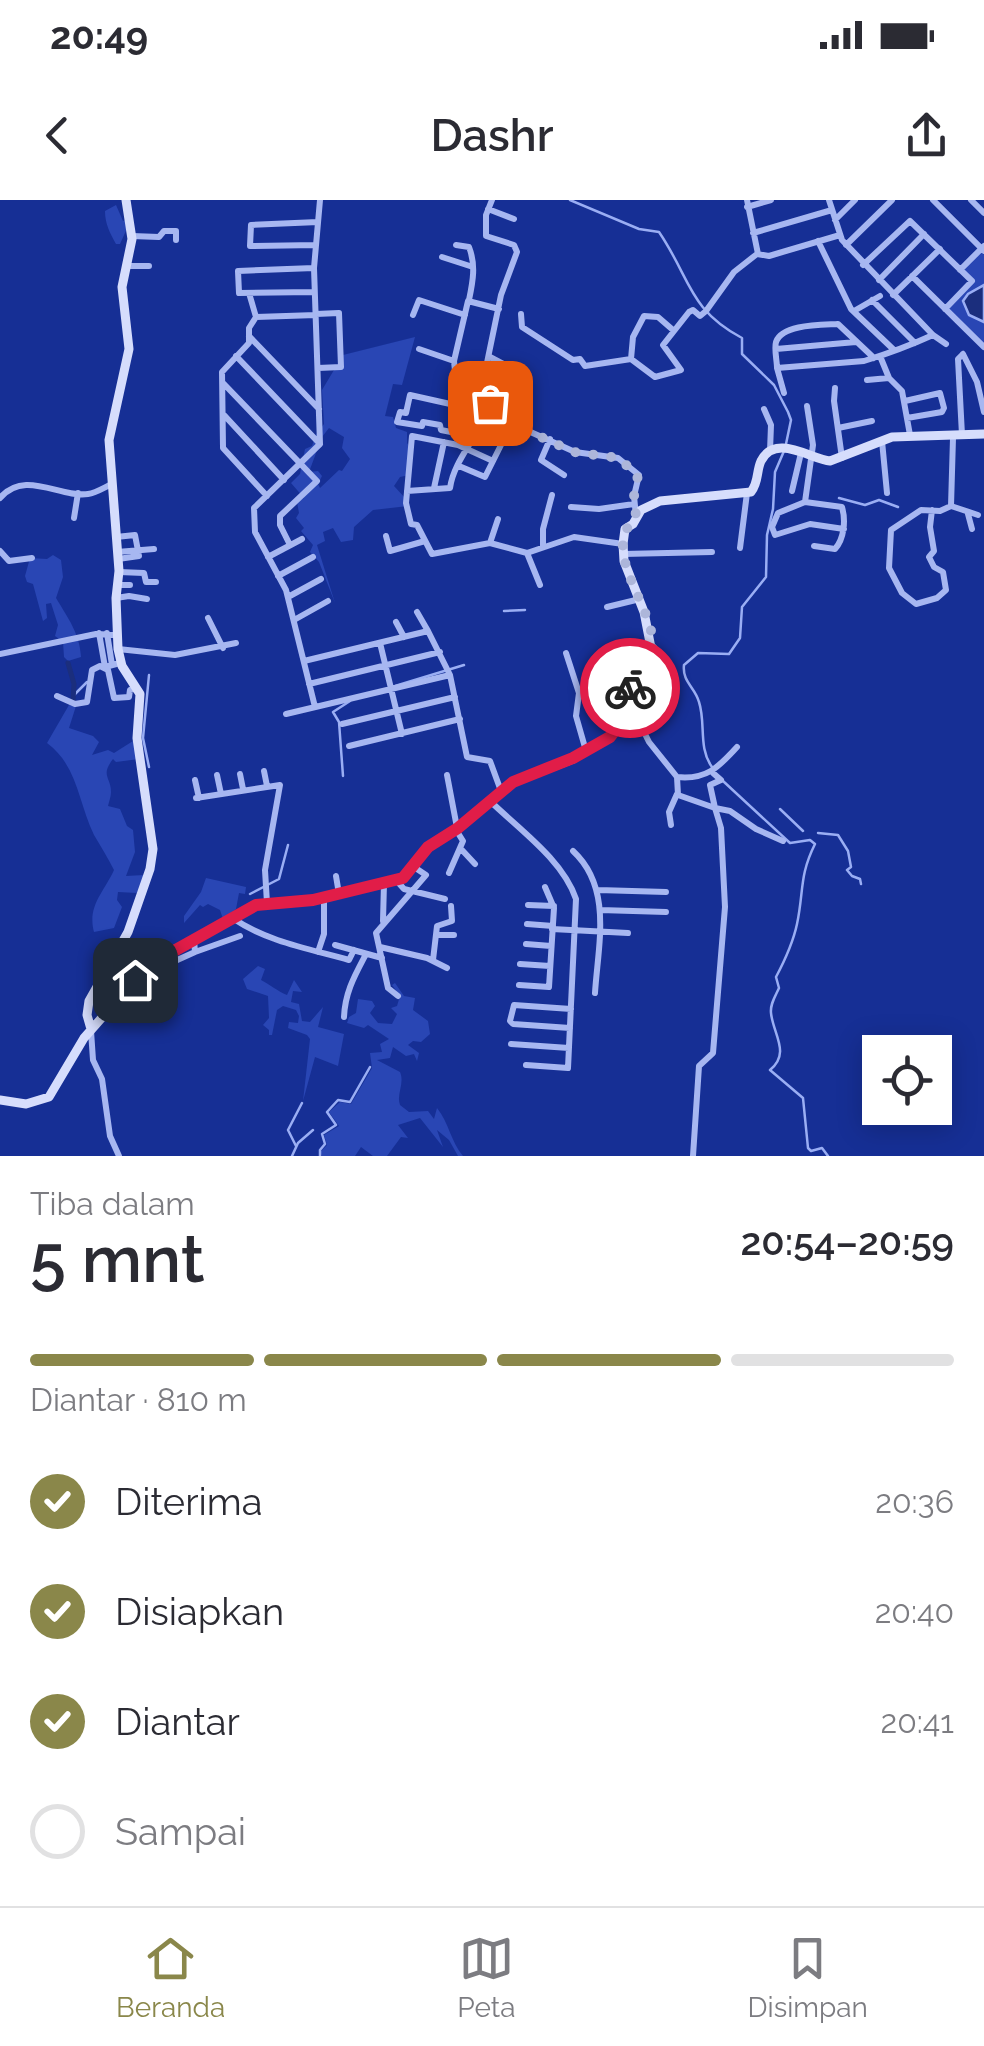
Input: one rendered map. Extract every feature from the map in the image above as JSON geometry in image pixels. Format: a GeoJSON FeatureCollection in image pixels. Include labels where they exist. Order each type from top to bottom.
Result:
{"type":"FeatureCollection","features":[{"type":"Feature","properties":{"kind":"street"},"geometry":{"type":"LineString","coordinates":[[126,200],[132,236],[122,296],[129,349],[109,437],[118,572],[108,634],[114,698],[129,698],[130,690],[138,688]]}},
{"type":"Feature","properties":{"kind":"street"},"geometry":{"type":"LineString","coordinates":[[315,708],[288,597],[255,532],[254,508],[320,444],[314,268],[320,200]]}},
{"type":"Feature","properties":{"kind":"street"},"geometry":{"type":"LineString","coordinates":[[487,408],[482,382],[499,309],[518,252],[514,245],[486,236],[492,200]]}},
{"type":"Feature","properties":{"kind":"street"},"geometry":{"type":"LineString","coordinates":[[758,254],[747,203],[771,200]]}},
{"type":"Feature","properties":{"kind":"street"},"geometry":{"type":"LineString","coordinates":[[830,200],[846,245],[946,344]]}},
{"type":"Feature","properties":{"kind":"street"},"geometry":{"type":"LineString","coordinates":[[835,220],[855,200]]}},
{"type":"Feature","properties":{"kind":"street"},"geometry":{"type":"LineString","coordinates":[[846,245],[892,200]]}},
{"type":"Feature","properties":{"kind":"street"},"geometry":{"type":"LineString","coordinates":[[933,200],[983,248],[960,270]]}},
{"type":"Feature","properties":{"kind":"street"},"geometry":{"type":"LineString","coordinates":[[971,200],[984,213]]}},
{"type":"Feature","properties":{"kind":"street"},"geometry":{"type":"LineString","coordinates":[[488,209],[514,219]]}},
{"type":"Feature","properties":{"kind":"street"},"geometry":{"type":"LineString","coordinates":[[753,232],[832,210]]}},
{"type":"Feature","properties":{"kind":"street"},"geometry":{"type":"LineString","coordinates":[[864,265],[910,221],[972,282],[945,309]]}},
{"type":"Feature","properties":{"kind":"street"},"geometry":{"type":"LineString","coordinates":[[316,245],[250,246],[251,225],[318,222]]}},
{"type":"Feature","properties":{"kind":"street"},"geometry":{"type":"LineString","coordinates":[[132,236],[158,238],[164,231],[176,231],[176,240]]}},
{"type":"Feature","properties":{"kind":"street"},"geometry":{"type":"LineString","coordinates":[[879,280],[924,234]]}},
{"type":"Feature","properties":{"kind":"street"},"geometry":{"type":"LineString","coordinates":[[521,314],[522,327],[584,366],[631,359],[655,378],[681,370],[663,346],[692,310],[699,316],[704,312],[734,272],[758,254],[770,256],[840,235]]}},
{"type":"Feature","properties":{"kind":"street"},"geometry":{"type":"LineString","coordinates":[[818,241],[849,306],[894,350]]}},
{"type":"Feature","properties":{"kind":"street"},"geometry":{"type":"LineString","coordinates":[[456,245],[470,248],[474,267],[454,360],[456,371],[482,382]]}},
{"type":"Feature","properties":{"kind":"street"},"geometry":{"type":"LineString","coordinates":[[893,295],[940,249]]}},
{"type":"Feature","properties":{"kind":"street"},"geometry":{"type":"LineString","coordinates":[[442,257],[474,267]]}},
{"type":"Feature","properties":{"kind":"street"},"geometry":{"type":"LineString","coordinates":[[125,266],[149,266]]}},
{"type":"Feature","properties":{"kind":"street"},"geometry":{"type":"LineString","coordinates":[[314,268],[238,272],[238,293],[314,292]]}},
{"type":"Feature","properties":{"kind":"street"},"geometry":{"type":"LineString","coordinates":[[912,276],[984,347]]}},
{"type":"Feature","properties":{"kind":"street"},"geometry":{"type":"LineString","coordinates":[[249,294],[256,317],[249,328],[249,343],[222,372],[223,448],[268,496]]}},
{"type":"Feature","properties":{"kind":"street"},"geometry":{"type":"LineString","coordinates":[[854,311],[876,298],[915,342]]}},
{"type":"Feature","properties":{"kind":"street"},"geometry":{"type":"LineString","coordinates":[[413,315],[419,300],[465,315]]}},
{"type":"Feature","properties":{"kind":"street"},"geometry":{"type":"LineString","coordinates":[[468,301],[499,309]]}},
{"type":"Feature","properties":{"kind":"street"},"geometry":{"type":"LineString","coordinates":[[256,317],[339,313],[342,366],[318,368]]}},
{"type":"Feature","properties":{"kind":"street"},"geometry":{"type":"LineString","coordinates":[[631,359],[634,336],[644,316],[658,317],[673,330]]}},
{"type":"Feature","properties":{"kind":"street"},"geometry":{"type":"LineString","coordinates":[[784,393],[777,368],[776,342],[782,335],[840,325],[877,357],[900,388],[910,435]]}},
{"type":"Feature","properties":{"kind":"street"},"geometry":{"type":"LineString","coordinates":[[777,368],[877,357],[933,335]]}},
{"type":"Feature","properties":{"kind":"street"},"geometry":{"type":"LineString","coordinates":[[249,336],[320,410]]}},
{"type":"Feature","properties":{"kind":"street"},"geometry":{"type":"LineString","coordinates":[[776,349],[858,342]]}},
{"type":"Feature","properties":{"kind":"street"},"geometry":{"type":"LineString","coordinates":[[419,349],[454,360]]}},
{"type":"Feature","properties":{"kind":"street"},"geometry":{"type":"LineString","coordinates":[[952,506],[958,359],[963,354],[978,382],[984,412]]}},
{"type":"Feature","properties":{"kind":"street"},"geometry":{"type":"LineString","coordinates":[[236,356],[320,444]]}},
{"type":"Feature","properties":{"kind":"street"},"geometry":{"type":"LineString","coordinates":[[490,357],[528,376]]}},
{"type":"Feature","properties":{"kind":"street"},"geometry":{"type":"LineString","coordinates":[[868,380],[889,378]]}},
{"type":"Feature","properties":{"kind":"street"},"geometry":{"type":"LineString","coordinates":[[222,382],[318,481],[280,516],[280,526],[290,545]]}},
{"type":"Feature","properties":{"kind":"street"},"geometry":{"type":"LineString","coordinates":[[407,491],[450,488],[466,448],[502,388]]}},
{"type":"Feature","properties":{"kind":"street"},"geometry":{"type":"LineString","coordinates":[[835,388],[842,459]]}},
{"type":"Feature","properties":{"kind":"street"},"geometry":{"type":"LineString","coordinates":[[905,401],[940,393],[944,408],[942,412],[907,418]]}},
{"type":"Feature","properties":{"kind":"street"},"geometry":{"type":"LineString","coordinates":[[452,432],[440,430],[440,425],[434,423],[423,422],[422,426],[397,422],[400,412],[406,414],[410,395],[487,408],[574,452],[625,462],[638,475],[636,517]]}},
{"type":"Feature","properties":{"kind":"street"},"geometry":{"type":"LineString","coordinates":[[805,502],[814,440],[807,406]]}},
{"type":"Feature","properties":{"kind":"street"},"geometry":{"type":"LineString","coordinates":[[764,409],[773,450]]}},
{"type":"Feature","properties":{"kind":"street"},"geometry":{"type":"LineString","coordinates":[[223,414],[284,480]]}},
{"type":"Feature","properties":{"kind":"street"},"geometry":{"type":"LineString","coordinates":[[838,428],[872,421]]}},
{"type":"Feature","properties":{"kind":"street"},"geometry":{"type":"LineString","coordinates":[[459,466],[485,477],[506,437],[482,424]]}},
{"type":"Feature","properties":{"kind":"street"},"geometry":{"type":"LineString","coordinates":[[164,966],[254,906],[324,897],[396,880],[414,867],[428,847],[518,779],[586,752],[614,733],[627,697],[652,654],[640,599],[623,549],[625,530],[647,506],[660,501],[747,493],[756,486],[760,463],[773,450],[802,451],[826,462],[842,459],[882,440],[910,435],[984,434]]}},
{"type":"Feature","properties":{"kind":"street"},"geometry":{"type":"LineString","coordinates":[[492,462],[466,448],[412,436],[406,503],[412,524],[417,524],[432,554],[490,543],[527,553],[574,537],[623,549],[712,552]]}},
{"type":"Feature","properties":{"kind":"street"},"geometry":{"type":"LineString","coordinates":[[550,439],[541,460],[564,475]]}},
{"type":"Feature","properties":{"kind":"street"},"geometry":{"type":"LineString","coordinates":[[882,440],[886,493]]}},
{"type":"Feature","properties":{"kind":"street"},"geometry":{"type":"LineString","coordinates":[[434,488],[444,442]]}},
{"type":"Feature","properties":{"kind":"street"},"geometry":{"type":"LineString","coordinates":[[792,491],[802,451]]}},
{"type":"Feature","properties":{"kind":"street"},"geometry":{"type":"LineString","coordinates":[[5,493],[43,485],[88,494],[112,484]]}},
{"type":"Feature","properties":{"kind":"street"},"geometry":{"type":"LineString","coordinates":[[74,518],[78,493]]}},
{"type":"Feature","properties":{"kind":"street"},"geometry":{"type":"LineString","coordinates":[[740,548],[747,493]]}},
{"type":"Feature","properties":{"kind":"street"},"geometry":{"type":"LineString","coordinates":[[543,547],[543,529],[552,496]]}},
{"type":"Feature","properties":{"kind":"street"},"geometry":{"type":"LineString","coordinates":[[814,546],[836,549],[844,529],[842,507],[805,502],[778,512],[774,534],[810,524],[844,529]]}},
{"type":"Feature","properties":{"kind":"street"},"geometry":{"type":"LineString","coordinates":[[571,507],[599,509],[634,504]]}},
{"type":"Feature","properties":{"kind":"street"},"geometry":{"type":"LineString","coordinates":[[932,510],[934,551],[929,557],[934,567],[943,572],[946,590],[937,598],[916,604],[902,593],[889,568],[893,528],[917,511],[952,506],[978,515]]}},
{"type":"Feature","properties":{"kind":"street"},"geometry":{"type":"LineString","coordinates":[[968,514],[972,529]]}},
{"type":"Feature","properties":{"kind":"street"},"geometry":{"type":"LineString","coordinates":[[490,543],[498,519]]}},
{"type":"Feature","properties":{"kind":"street"},"geometry":{"type":"LineString","coordinates":[[115,538],[134,534],[138,550]]}},
{"type":"Feature","properties":{"kind":"street"},"geometry":{"type":"LineString","coordinates":[[386,536],[390,551],[425,540]]}},
{"type":"Feature","properties":{"kind":"street"},"geometry":{"type":"LineString","coordinates":[[268,557],[302,538]]}},
{"type":"Feature","properties":{"kind":"street"},"geometry":{"type":"LineString","coordinates":[[117,555],[154,549]]}},
{"type":"Feature","properties":{"kind":"street"},"geometry":{"type":"LineString","coordinates":[[527,553],[540,585]]}},
{"type":"Feature","properties":{"kind":"street"},"geometry":{"type":"LineString","coordinates":[[1,554],[9,561],[32,558]]}},
{"type":"Feature","properties":{"kind":"street"},"geometry":{"type":"LineString","coordinates":[[278,576],[312,558]]}},
{"type":"Feature","properties":{"kind":"street"},"geometry":{"type":"LineString","coordinates":[[118,572],[144,572],[146,582],[156,582]]}},
{"type":"Feature","properties":{"kind":"street"},"geometry":{"type":"LineString","coordinates":[[288,597],[321,579]]}},
{"type":"Feature","properties":{"kind":"street"},"geometry":{"type":"LineString","coordinates":[[117,585],[130,585]]}},
{"type":"Feature","properties":{"kind":"street"},"geometry":{"type":"LineString","coordinates":[[116,598],[147,599]]}},
{"type":"Feature","properties":{"kind":"street"},"geometry":{"type":"LineString","coordinates":[[607,607],[640,599]]}},
{"type":"Feature","properties":{"kind":"street"},"geometry":{"type":"LineString","coordinates":[[294,620],[328,601]]}},
{"type":"Feature","properties":{"kind":"street"},"geometry":{"type":"LineString","coordinates":[[417,612],[450,675],[467,757],[490,761],[501,791]]}},
{"type":"Feature","properties":{"kind":"street"},"geometry":{"type":"LineString","coordinates":[[208,618],[222,648]]}},
{"type":"Feature","properties":{"kind":"street"},"geometry":{"type":"LineString","coordinates":[[396,622],[404,637]]}},
{"type":"Feature","properties":{"kind":"street"},"geometry":{"type":"LineString","coordinates":[[304,661],[428,631]]}},
{"type":"Feature","properties":{"kind":"street"},"geometry":{"type":"LineString","coordinates":[[0,654],[108,634]]}},
{"type":"Feature","properties":{"kind":"street"},"geometry":{"type":"LineString","coordinates":[[108,634],[118,649]]}},
{"type":"Feature","properties":{"kind":"street"},"geometry":{"type":"LineString","coordinates":[[380,643],[402,734]]}},
{"type":"Feature","properties":{"kind":"street"},"geometry":{"type":"LineString","coordinates":[[118,649],[169,655],[236,644]]}},
{"type":"Feature","properties":{"kind":"street"},"geometry":{"type":"LineString","coordinates":[[113,665],[118,649]]}},
{"type":"Feature","properties":{"kind":"street"},"geometry":{"type":"LineString","coordinates":[[310,684],[440,652]]}},
{"type":"Feature","properties":{"kind":"street"},"geometry":{"type":"LineString","coordinates":[[566,652],[579,693],[576,719],[586,752]]}},
{"type":"Feature","properties":{"kind":"street"},"geometry":{"type":"LineString","coordinates":[[113,665],[138,688],[137,738],[152,860],[128,932],[89,1001],[87,1014],[93,1060],[102,1079],[110,1140],[119,1156]]}},
{"type":"Feature","properties":{"kind":"street"},"geometry":{"type":"LineString","coordinates":[[57,696],[75,704],[87,702],[92,670],[113,665]]}},
{"type":"Feature","properties":{"kind":"street"},"geometry":{"type":"LineString","coordinates":[[286,714],[450,675]]}},
{"type":"Feature","properties":{"kind":"street"},"geometry":{"type":"LineString","coordinates":[[342,724],[455,696]]}},
{"type":"Feature","properties":{"kind":"street"},"geometry":{"type":"LineString","coordinates":[[627,697],[648,742],[677,777],[677,794],[669,812],[671,825]]}},
{"type":"Feature","properties":{"kind":"street"},"geometry":{"type":"LineString","coordinates":[[349,746],[460,719]]}},
{"type":"Feature","properties":{"kind":"street"},"geometry":{"type":"LineString","coordinates":[[677,777],[689,778],[716,770],[737,747]]}},
{"type":"Feature","properties":{"kind":"street"},"geometry":{"type":"LineString","coordinates":[[693,1156],[699,1066],[713,1054],[726,901],[721,828],[710,784],[720,780],[716,770]]}},
{"type":"Feature","properties":{"kind":"street"},"geometry":{"type":"LineString","coordinates":[[264,771],[266,786]]}},
{"type":"Feature","properties":{"kind":"street"},"geometry":{"type":"LineString","coordinates":[[240,774],[243,790]]}},
{"type":"Feature","properties":{"kind":"street"},"geometry":{"type":"LineString","coordinates":[[217,775],[221,794]]}},
{"type":"Feature","properties":{"kind":"street"},"geometry":{"type":"LineString","coordinates":[[448,775],[463,841],[450,872]]}},
{"type":"Feature","properties":{"kind":"street"},"geometry":{"type":"LineString","coordinates":[[195,780],[197,798],[278,784],[265,886],[267,903]]}},
{"type":"Feature","properties":{"kind":"street"},"geometry":{"type":"LineString","coordinates":[[677,794],[730,811],[756,829],[784,841]]}},
{"type":"Feature","properties":{"kind":"street"},"geometry":{"type":"LineString","coordinates":[[490,801],[554,864],[576,899],[568,1068],[526,1065]]}},
{"type":"Feature","properties":{"kind":"street"},"geometry":{"type":"LineString","coordinates":[[462,850],[475,864]]}},
{"type":"Feature","properties":{"kind":"street"},"geometry":{"type":"LineString","coordinates":[[573,851],[589,868],[598,890],[595,994]]}},
{"type":"Feature","properties":{"kind":"street"},"geometry":{"type":"LineString","coordinates":[[398,996],[388,988],[376,932],[426,875],[414,867]]}},
{"type":"Feature","properties":{"kind":"street"},"geometry":{"type":"LineString","coordinates":[[336,876],[338,894]]}},
{"type":"Feature","properties":{"kind":"street"},"geometry":{"type":"LineString","coordinates":[[396,880],[401,887],[448,902],[452,921],[438,924],[433,960]]}},
{"type":"Feature","properties":{"kind":"street"},"geometry":{"type":"LineString","coordinates":[[383,921],[384,883]]}},
{"type":"Feature","properties":{"kind":"street"},"geometry":{"type":"LineString","coordinates":[[519,985],[548,987],[554,906],[546,887]]}},
{"type":"Feature","properties":{"kind":"street"},"geometry":{"type":"LineString","coordinates":[[598,890],[666,892]]}},
{"type":"Feature","properties":{"kind":"street"},"geometry":{"type":"LineString","coordinates":[[318,952],[324,934],[324,897]]}},
{"type":"Feature","properties":{"kind":"street"},"geometry":{"type":"LineString","coordinates":[[528,905],[554,906]]}},
{"type":"Feature","properties":{"kind":"street"},"geometry":{"type":"LineString","coordinates":[[600,910],[666,912]]}},
{"type":"Feature","properties":{"kind":"street"},"geometry":{"type":"LineString","coordinates":[[234,919],[278,940],[318,952],[349,960],[354,950]]}},
{"type":"Feature","properties":{"kind":"street"},"geometry":{"type":"LineString","coordinates":[[527,924],[628,933]]}},
{"type":"Feature","properties":{"kind":"street"},"geometry":{"type":"LineString","coordinates":[[0,1100],[26,1104],[49,1097],[91,1030],[165,956],[240,936]]}},
{"type":"Feature","properties":{"kind":"street"},"geometry":{"type":"LineString","coordinates":[[437,936],[454,936]]}},
{"type":"Feature","properties":{"kind":"street"},"geometry":{"type":"LineString","coordinates":[[526,944],[551,946]]}},
{"type":"Feature","properties":{"kind":"street"},"geometry":{"type":"LineString","coordinates":[[335,945],[382,958]]}},
{"type":"Feature","properties":{"kind":"street"},"geometry":{"type":"LineString","coordinates":[[378,947],[433,960],[447,968]]}},
{"type":"Feature","properties":{"kind":"street"},"geometry":{"type":"LineString","coordinates":[[344,1017],[344,1002],[353,976],[366,954]]}},
{"type":"Feature","properties":{"kind":"street"},"geometry":{"type":"LineString","coordinates":[[520,964],[550,966]]}},
{"type":"Feature","properties":{"kind":"street"},"geometry":{"type":"LineString","coordinates":[[570,1028],[510,1021],[514,1006],[571,1009]]}},
{"type":"Feature","properties":{"kind":"street"},"geometry":{"type":"LineString","coordinates":[[511,1044],[569,1048]]}},
{"type":"Feature","properties":{"kind":"shaded area"},"geometry":{"type":"Polygon","coordinates":[[[116,205],[123,221],[128,219],[129,224],[120,244],[116,244],[105,216],[105,211],[116,205]]]}},
{"type":"Feature","properties":{"kind":"shaded area"},"geometry":{"type":"Polygon","coordinates":[[[980,251],[984,255],[984,344],[948,308],[973,282],[961,270],[980,251]]]}},
{"type":"Feature","properties":{"kind":"shaded area"},"geometry":{"type":"Polygon","coordinates":[[[984,285],[984,322],[969,315],[963,301],[984,285]]]}},
{"type":"Feature","properties":{"kind":"shaded area"},"geometry":{"type":"Polygon","coordinates":[[[415,337],[402,385],[393,384],[385,416],[393,417],[396,428],[407,432],[411,449],[409,475],[400,477],[394,486],[408,506],[373,510],[354,527],[353,540],[341,542],[333,528],[323,532],[325,541],[317,545],[335,603],[319,562],[310,552],[313,545],[296,518],[297,502],[304,498],[291,483],[300,474],[305,449],[312,446],[324,424],[322,390],[343,355],[415,337]],[[329,428],[322,437],[309,472],[318,471],[322,476],[320,488],[342,471],[350,459],[342,448],[344,437],[329,428]]]}},
{"type":"Feature","properties":{"kind":"shaded area"},"geometry":{"type":"Polygon","coordinates":[[[53,555],[61,560],[63,577],[56,598],[73,626],[80,649],[81,657],[68,661],[63,642],[55,636],[58,625],[51,603],[46,604],[47,618],[43,621],[33,584],[25,576],[30,558],[47,559],[53,555]]]}},
{"type":"Feature","properties":{"kind":"shaded area"},"geometry":{"type":"Polygon","coordinates":[[[69,705],[76,706],[69,728],[99,742],[92,755],[108,750],[114,753],[133,741],[139,759],[113,759],[107,769],[111,787],[108,806],[120,809],[133,830],[135,852],[126,876],[144,875],[155,857],[137,893],[118,892],[117,900],[122,907],[114,928],[94,932],[95,907],[114,870],[94,835],[65,762],[47,743],[69,705]]]}},
{"type":"Feature","properties":{"kind":"shaded area"},"geometry":{"type":"Polygon","coordinates":[[[206,878],[246,887],[245,894],[239,893],[236,909],[223,919],[220,910],[208,904],[200,905],[184,923],[184,916],[206,878]]]}},
{"type":"Feature","properties":{"kind":"shaded area"},"geometry":{"type":"Polygon","coordinates":[[[258,966],[265,969],[261,980],[287,995],[294,980],[302,992],[293,991],[291,1002],[299,1004],[302,1021],[310,1022],[323,1007],[318,1027],[344,1034],[338,1066],[315,1057],[303,1101],[310,1039],[288,1028],[289,1022],[298,1023],[299,1016],[296,1010],[283,1006],[277,1010],[269,1035],[263,1025],[269,1018],[268,996],[247,989],[243,979],[258,966]]]}},
{"type":"Feature","properties":{"kind":"shaded area"},"geometry":{"type":"Polygon","coordinates":[[[395,983],[404,996],[415,998],[413,1010],[428,1021],[430,1034],[421,1042],[408,1045],[419,1053],[417,1061],[414,1054],[406,1056],[393,1047],[390,1058],[377,1060],[400,1072],[400,1105],[409,1112],[428,1111],[434,1119],[437,1108],[463,1156],[458,1156],[449,1140],[437,1130],[443,1147],[420,1118],[398,1125],[408,1138],[401,1137],[387,1156],[373,1156],[361,1147],[355,1156],[322,1156],[320,1152],[327,1145],[324,1135],[339,1126],[329,1112],[340,1102],[351,1104],[372,1068],[370,1053],[382,1052],[380,1044],[389,1039],[368,1025],[364,1028],[347,1023],[349,1017],[356,1013],[358,999],[372,1001],[375,1006],[370,1013],[378,1023],[392,1024],[397,1014],[391,1008],[397,1006],[400,996],[392,985],[395,983]]]}},
{"type":"Feature","properties":{"kind":"waterway"},"geometry":{"type":"LineString","coordinates":[[570,200],[639,229],[659,232],[700,304],[742,338],[742,354],[774,385],[791,420],[786,444]]}},
{"type":"Feature","properties":{"kind":"waterway"},"geometry":{"type":"LineString","coordinates":[[712,767],[705,752],[699,702],[685,676],[684,665],[698,653],[729,654],[740,638],[742,607],[766,577],[775,472],[784,451]]}},
{"type":"Feature","properties":{"kind":"waterway"},"geometry":{"type":"LineString","coordinates":[[839,498],[865,505],[879,500],[898,507]]}},
{"type":"Feature","properties":{"kind":"waterway"},"geometry":{"type":"LineString","coordinates":[[504,611],[525,610]]}},
{"type":"Feature","properties":{"kind":"waterway"},"geometry":{"type":"LineString","coordinates":[[68,663],[74,684],[73,701]]}},
{"type":"Feature","properties":{"kind":"waterway"},"geometry":{"type":"LineString","coordinates":[[395,686],[464,665]]}},
{"type":"Feature","properties":{"kind":"waterway"},"geometry":{"type":"LineString","coordinates":[[149,675],[143,738],[149,767]]}},
{"type":"Feature","properties":{"kind":"waterway"},"geometry":{"type":"LineString","coordinates":[[74,695],[87,682]]}},
{"type":"Feature","properties":{"kind":"waterway"},"geometry":{"type":"LineString","coordinates":[[343,776],[339,722],[333,712],[350,701]]}},
{"type":"Feature","properties":{"kind":"waterway"},"geometry":{"type":"LineString","coordinates":[[723,781],[790,843],[810,840],[815,844],[804,875],[795,931],[776,977],[779,988],[771,1013],[780,1050],[770,1070],[803,1098],[808,1148],[822,1148],[828,1156]]}},
{"type":"Feature","properties":{"kind":"waterway"},"geometry":{"type":"LineString","coordinates":[[780,809],[803,831]]}},
{"type":"Feature","properties":{"kind":"waterway"},"geometry":{"type":"LineString","coordinates":[[818,833],[838,835],[848,851],[851,867],[847,870],[861,884]]}},
{"type":"Feature","properties":{"kind":"waterway"},"geometry":{"type":"LineString","coordinates":[[250,894],[279,879],[288,845]]}},
{"type":"Feature","properties":{"kind":"waterway"},"geometry":{"type":"LineString","coordinates":[[320,1156],[325,1144],[322,1134],[336,1125],[327,1112],[338,1100],[350,1102],[370,1067]]}},
{"type":"Feature","properties":{"kind":"waterway"},"geometry":{"type":"LineString","coordinates":[[296,1146],[288,1130],[302,1103]]}},
{"type":"Feature","properties":{"kind":"waterway"},"geometry":{"type":"LineString","coordinates":[[292,1156],[298,1143],[313,1130]]}},
{"type":"Feature","properties":{"kind":"way so far"},"geometry":{"type":"LineString","coordinates":[[490,403],[486,412],[505,422],[552,439],[574,452],[618,458],[636,470],[636,517],[624,532],[624,558],[649,629],[652,654],[630,688]]}},
{"type":"Feature","properties":{"kind":"route"},"geometry":{"type":"LineString","coordinates":[[135,980],[158,960],[256,905],[313,900],[403,878],[428,847],[458,828],[513,782],[573,758],[610,737],[630,688]]}}]}
